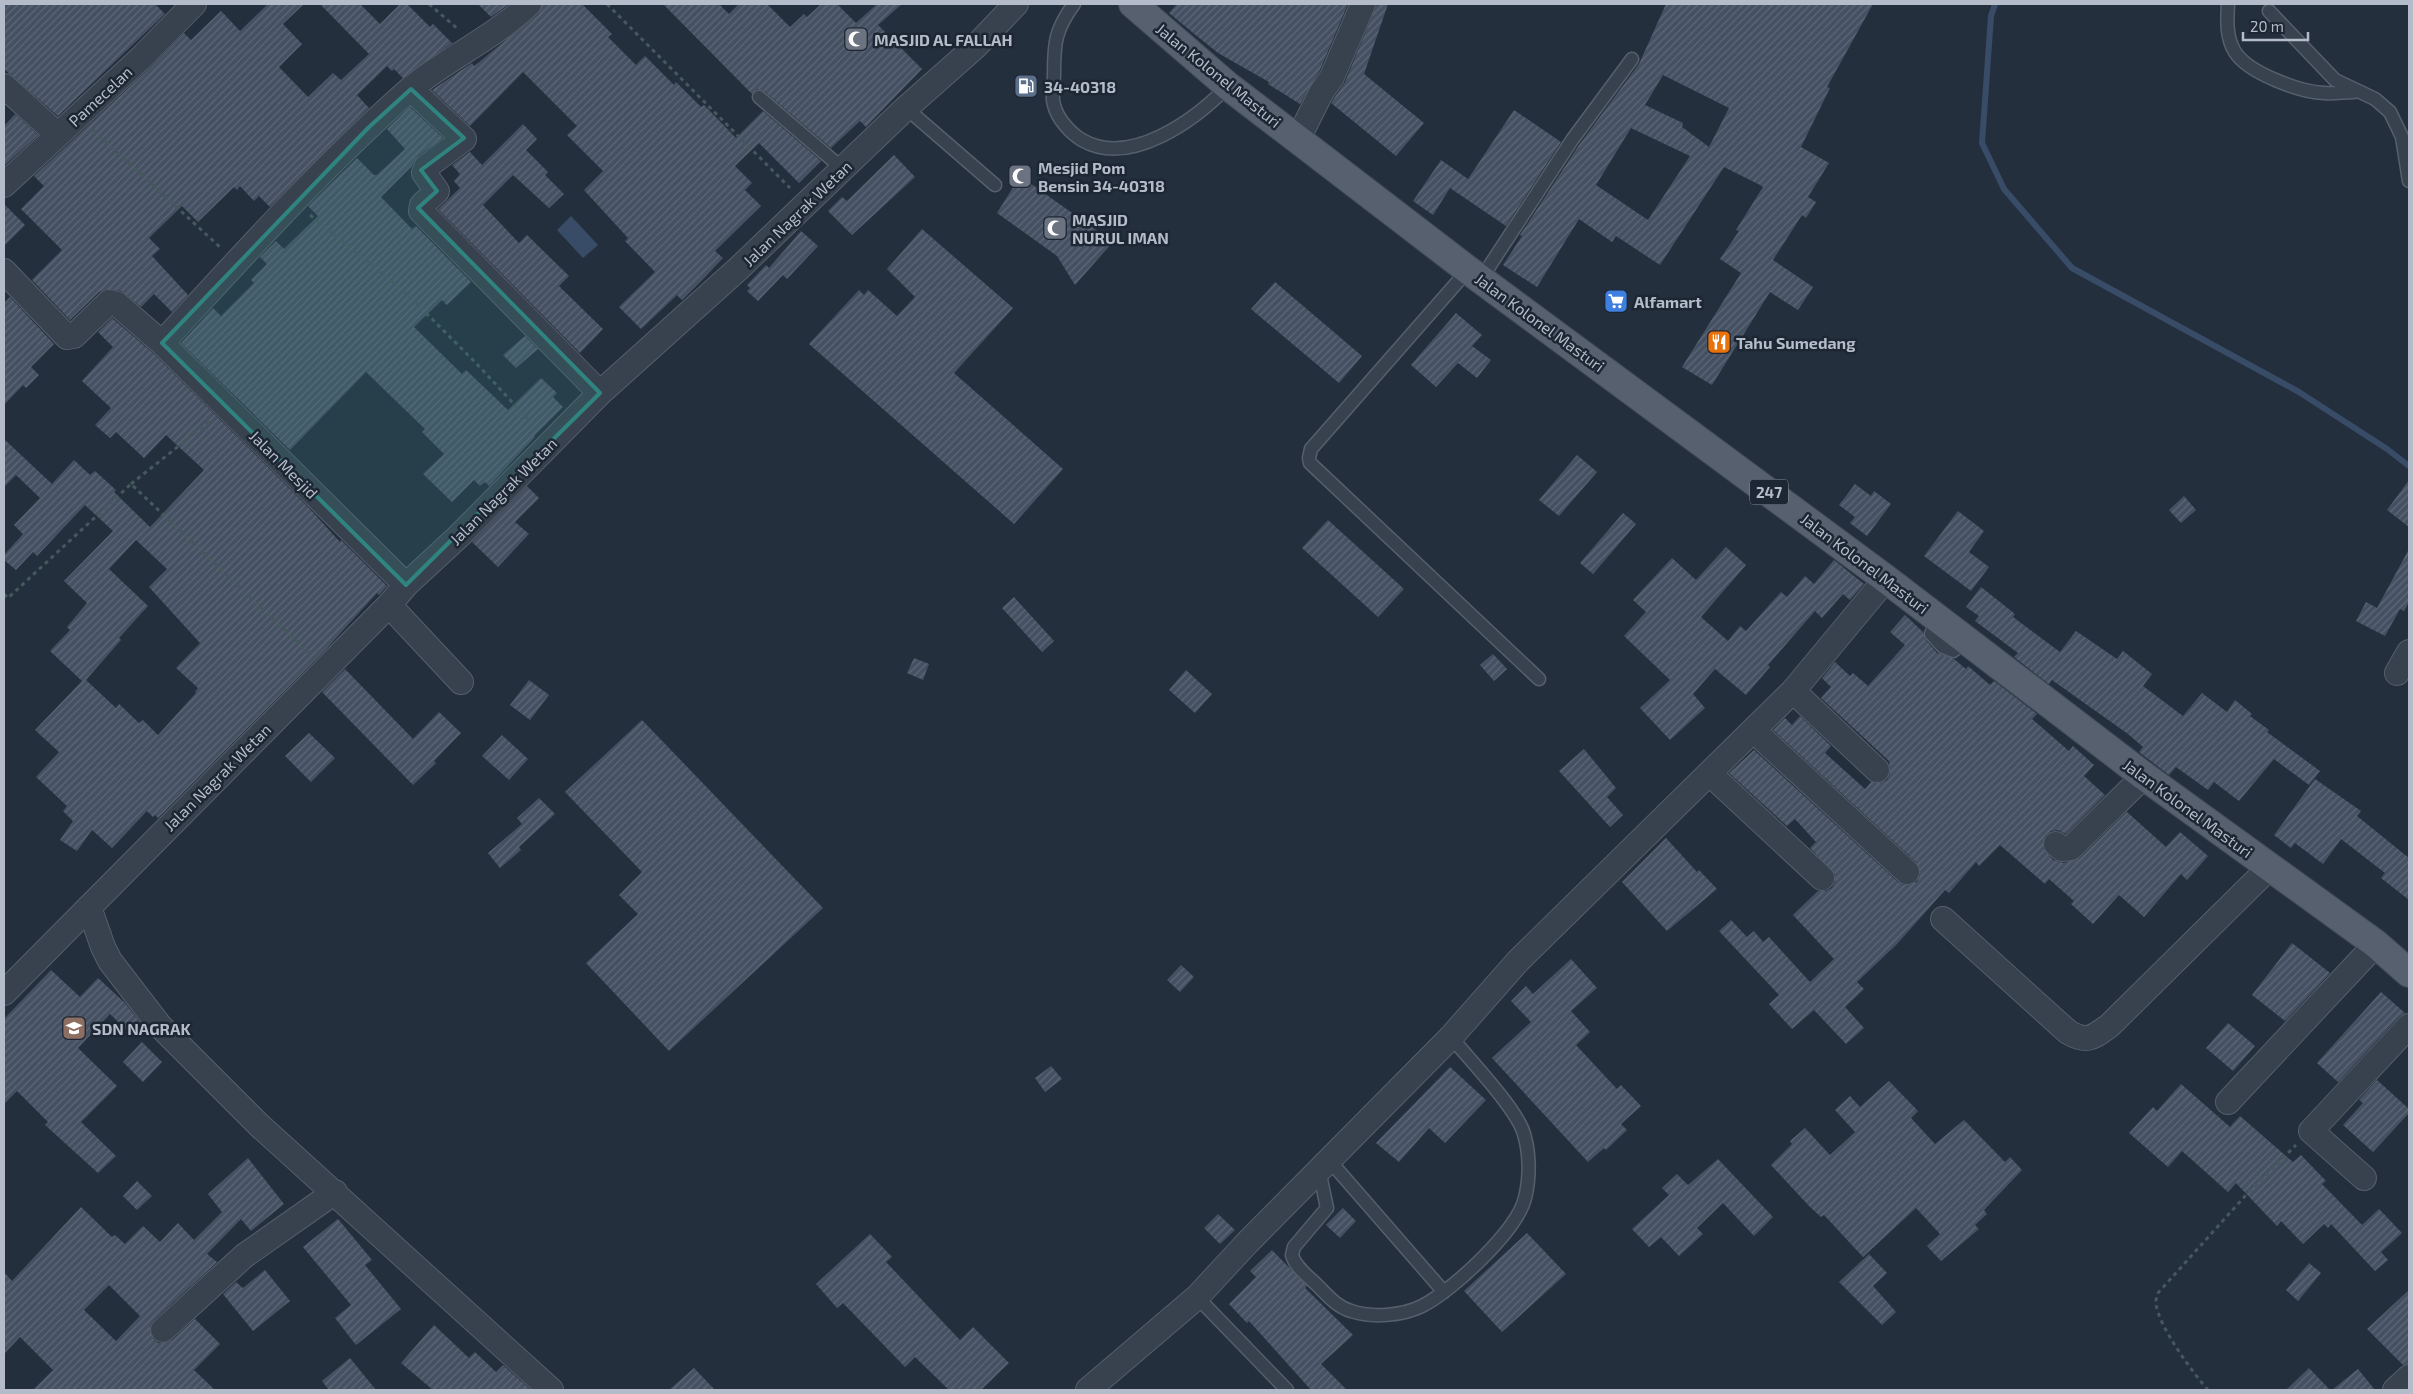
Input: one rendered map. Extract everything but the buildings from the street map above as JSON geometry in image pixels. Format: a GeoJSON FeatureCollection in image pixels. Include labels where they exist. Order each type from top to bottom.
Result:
{"type":"FeatureCollection","features":[{"type":"Feature","properties":{"kind":"main road","name":"Jalan Kolonel Masturi"},"geometry":{"type":"LineString","coordinates":[[1133,4],[1228,86],[1475,274],[1938,618],[2144,776],[2376,944],[2409,973]]}},
{"type":"Feature","properties":{"kind":"street","name":"Pamecelan"},"geometry":{"type":"LineString","coordinates":[[4,185],[141,58],[194,4]]}},
{"type":"Feature","properties":{"kind":"street"},"geometry":{"type":"LineString","coordinates":[[162,343],[294,202],[368,128],[411,89],[443,64],[496,30],[529,4]]}},
{"type":"Feature","properties":{"kind":"street","name":"Jalan Nagrak Wetan"},"geometry":{"type":"LineString","coordinates":[[4,993],[389,605],[406,585],[460,535],[600,394],[806,205],[906,108],[975,47],[1016,4]]}},
{"type":"Feature","properties":{"kind":"street"},"geometry":{"type":"LineString","coordinates":[[1298,139],[1321,93],[1332,77],[1362,4]]}},
{"type":"Feature","properties":{"kind":"street"},"geometry":{"type":"LineString","coordinates":[[4,86],[58,135]]}},
{"type":"Feature","properties":{"kind":"street"},"geometry":{"type":"LineString","coordinates":[[411,89],[464,139],[426,167],[424,173],[437,191],[422,205],[421,211],[600,394]]}},
{"type":"Feature","properties":{"kind":"street","name":"Jalan Mesjid"},"geometry":{"type":"LineString","coordinates":[[4,271],[67,337],[74,336],[111,302],[117,304],[162,343],[406,585]]}},
{"type":"Feature","properties":{"kind":"street"},"geometry":{"type":"LineString","coordinates":[[1088,1390],[1196,1297],[1451,1037],[1518,961],[1793,691],[1886,579]]}},
{"type":"Feature","properties":{"kind":"street"},"geometry":{"type":"LineString","coordinates":[[389,605],[461,682]]}},
{"type":"Feature","properties":{"kind":"street"},"geometry":{"type":"LineString","coordinates":[[2397,674],[2409,652]]}},
{"type":"Feature","properties":{"kind":"street"},"geometry":{"type":"LineString","coordinates":[[1793,691],[1878,770]]}},
{"type":"Feature","properties":{"kind":"street"},"geometry":{"type":"LineString","coordinates":[[1753,730],[1907,872]]}},
{"type":"Feature","properties":{"kind":"street"},"geometry":{"type":"LineString","coordinates":[[1710,774],[1822,878]]}},
{"type":"Feature","properties":{"kind":"street"},"geometry":{"type":"LineString","coordinates":[[2056,844],[2062,849],[2072,848],[2144,776]]}},
{"type":"Feature","properties":{"kind":"street"},"geometry":{"type":"LineString","coordinates":[[1944,919],[2068,1032],[2080,1039],[2092,1037],[2108,1026],[2270,867]]}},
{"type":"Feature","properties":{"kind":"street"},"geometry":{"type":"LineString","coordinates":[[90,907],[103,947],[110,961],[160,1026],[260,1126],[335,1192],[416,1270],[478,1322],[551,1390]]}},
{"type":"Feature","properties":{"kind":"street"},"geometry":{"type":"LineString","coordinates":[[2228,1102],[2376,944]]}},
{"type":"Feature","properties":{"kind":"street"},"geometry":{"type":"LineString","coordinates":[[2364,1178],[2311,1131],[2409,1026]]}},
{"type":"Feature","properties":{"kind":"street"},"geometry":{"type":"LineString","coordinates":[[163,1330],[244,1256],[335,1192]]}},
{"type":"Feature","properties":{"kind":"lane"},"geometry":{"type":"LineString","coordinates":[[1074,4],[1064,19],[1054,42],[1054,105],[1069,130],[1088,143],[1102,148],[1118,148],[1150,141],[1210,105],[1228,86]]}},
{"type":"Feature","properties":{"kind":"lane"},"geometry":{"type":"LineString","coordinates":[[2228,4],[2227,29],[2235,52],[2253,70],[2292,86],[2322,93],[2356,92]]}},
{"type":"Feature","properties":{"kind":"lane"},"geometry":{"type":"LineString","coordinates":[[2269,11],[2335,80],[2356,92],[2375,99],[2390,112],[2402,137],[2409,181]]}},
{"type":"Feature","properties":{"kind":"lane"},"geometry":{"type":"LineString","coordinates":[[1539,679],[1310,463],[1308,458],[1311,449],[1475,274],[1632,59]]}},
{"type":"Feature","properties":{"kind":"lane"},"geometry":{"type":"LineString","coordinates":[[759,97],[843,169]]}},
{"type":"Feature","properties":{"kind":"lane"},"geometry":{"type":"LineString","coordinates":[[906,108],[995,185]]}},
{"type":"Feature","properties":{"kind":"lane"},"geometry":{"type":"LineString","coordinates":[[1324,1165],[1327,1208],[1294,1247],[1292,1254],[1298,1266],[1337,1304],[1351,1311],[1386,1314],[1409,1311],[1422,1306],[1444,1292],[1483,1257],[1505,1234],[1525,1198],[1529,1165],[1524,1133],[1516,1117],[1451,1037]]}},
{"type":"Feature","properties":{"kind":"lane"},"geometry":{"type":"LineString","coordinates":[[1324,1165],[1444,1292]]}},
{"type":"Feature","properties":{"kind":"lane"},"geometry":{"type":"LineString","coordinates":[[1196,1297],[1287,1390]]}},
{"type":"Feature","properties":{"kind":"path"},"geometry":{"type":"LineString","coordinates":[[429,4],[474,44]]}},
{"type":"Feature","properties":{"kind":"path"},"geometry":{"type":"LineString","coordinates":[[607,4],[806,205]]}},
{"type":"Feature","properties":{"kind":"path"},"geometry":{"type":"LineString","coordinates":[[78,116],[237,262]]}},
{"type":"Feature","properties":{"kind":"path"},"geometry":{"type":"LineString","coordinates":[[294,202],[406,294],[476,363],[550,444]]}},
{"type":"Feature","properties":{"kind":"path"},"geometry":{"type":"LineString","coordinates":[[4,594],[8,598],[131,484],[227,407]]}},
{"type":"Feature","properties":{"kind":"path"},"geometry":{"type":"LineString","coordinates":[[131,484],[325,668]]}},
{"type":"Feature","properties":{"kind":"path"},"geometry":{"type":"LineString","coordinates":[[2208,1390],[2195,1375],[2160,1318],[2155,1302],[2158,1293],[2246,1195],[2311,1131]]}},
{"type":"Feature","properties":{"kind":"highlighted area"},"geometry":{"type":"Polygon","coordinates":[[[411,89],[464,138],[421,170],[437,191],[418,208],[600,393],[406,585],[162,343],[368,128],[411,89]]]}},
{"type":"Feature","properties":{"kind":"water"},"geometry":{"type":"Polygon","coordinates":[[[571,216],[598,245],[583,258],[557,230],[571,216]]]}},
{"type":"Feature","properties":{"kind":"waterway"},"geometry":{"type":"LineString","coordinates":[[1995,4],[1991,16],[1982,143],[2004,189],[2072,268],[2299,392],[2387,449],[2409,466]]}},
{"type":"Feature","properties":{"kind":"place","name":"MASJID AL FALLAH"},"geometry":{"type":"Point","coordinates":[856,39]}},
{"type":"Feature","properties":{"kind":"place","name":"34-40318"},"geometry":{"type":"Point","coordinates":[1026,86]}},
{"type":"Feature","properties":{"kind":"place","name":"Mesjid Pom Bensin 34-40318"},"geometry":{"type":"Point","coordinates":[1020,176]}},
{"type":"Feature","properties":{"kind":"place","name":"MASJID NURUL IMAN"},"geometry":{"type":"Point","coordinates":[1055,228]}},
{"type":"Feature","properties":{"kind":"place","name":"Alfamart"},"geometry":{"type":"Point","coordinates":[1616,301]}},
{"type":"Feature","properties":{"kind":"place","name":"Tahu Sumedang"},"geometry":{"type":"Point","coordinates":[1719,342]}},
{"type":"Feature","properties":{"kind":"place","name":"SDN NAGRAK"},"geometry":{"type":"Point","coordinates":[74,1028]}}]}
